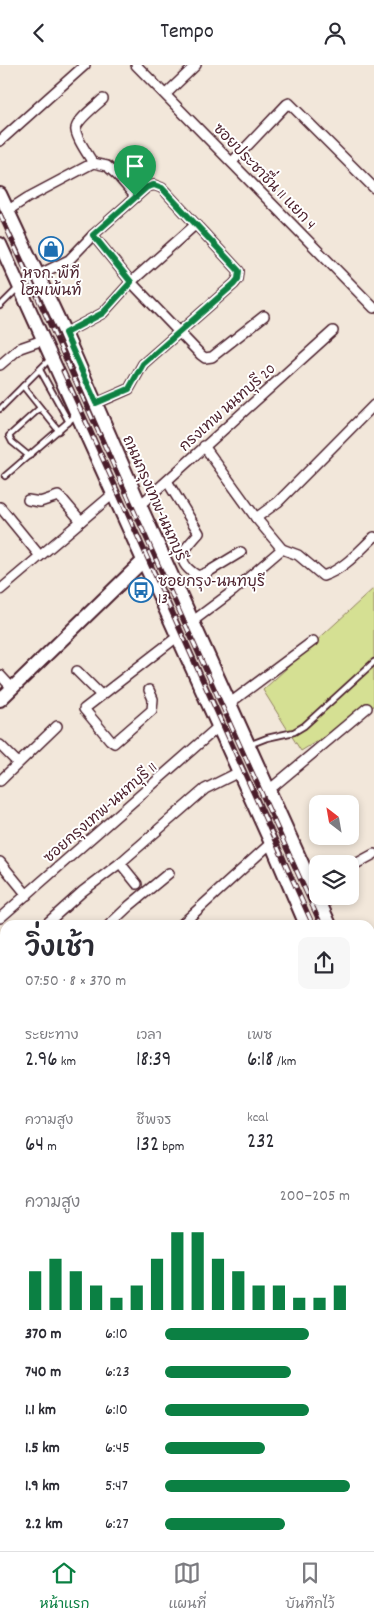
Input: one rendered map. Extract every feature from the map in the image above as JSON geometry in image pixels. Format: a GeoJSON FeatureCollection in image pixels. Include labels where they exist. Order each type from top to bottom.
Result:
{"type":"FeatureCollection","features":[{"type":"Feature","properties":{"kind":"main road","name":"ถนนกรุงเทพ-นนทบุรี"},"geometry":{"type":"LineString","coordinates":[[0,194],[4,214],[38,275],[65,333],[248,745],[309,871]]}},
{"type":"Feature","properties":{"kind":"main road"},"geometry":{"type":"LineString","coordinates":[[0,244],[51,358],[74,418],[113,494],[304,920]]}},
{"type":"Feature","properties":{"kind":"main road"},"geometry":{"type":"LineString","coordinates":[[0,700],[143,561],[161,551]]}},
{"type":"Feature","properties":{"kind":"main road","name":"ถนนกรุงเทพ-นนทบุรี"},"geometry":{"type":"LineString","coordinates":[[323,905],[328,920]]}},
{"type":"Feature","properties":{"kind":"street","name":"ซอยประชาชื่น 11 แยก 4"},"geometry":{"type":"LineString","coordinates":[[136,65],[374,307]]}},
{"type":"Feature","properties":{"kind":"street"},"geometry":{"type":"LineString","coordinates":[[166,95],[196,65]]}},
{"type":"Feature","properties":{"kind":"street"},"geometry":{"type":"LineString","coordinates":[[0,141],[79,67]]}},
{"type":"Feature","properties":{"kind":"street"},"geometry":{"type":"LineString","coordinates":[[93,163],[77,135],[76,128],[80,120],[103,99]]}},
{"type":"Feature","properties":{"kind":"street"},"geometry":{"type":"LineString","coordinates":[[232,162],[287,104],[292,104],[374,188]]}},
{"type":"Feature","properties":{"kind":"street"},"geometry":{"type":"LineString","coordinates":[[4,214],[27,198],[93,163],[107,166],[135,196]]}},
{"type":"Feature","properties":{"kind":"street"},"geometry":{"type":"LineString","coordinates":[[38,275],[69,261],[93,235],[135,196],[147,187],[154,185],[162,188],[239,271],[238,279],[234,284],[143,364],[129,389],[96,403]]}},
{"type":"Feature","properties":{"kind":"street"},"geometry":{"type":"LineString","coordinates":[[65,333],[103,313],[131,282],[195,225]]}},
{"type":"Feature","properties":{"kind":"street"},"geometry":{"type":"LineString","coordinates":[[93,235],[131,282],[205,359],[212,357],[264,316]]}},
{"type":"Feature","properties":{"kind":"street","name":"กรงเทพ นนทบุรี 20"},"geometry":{"type":"LineString","coordinates":[[140,505],[333,331]]}},
{"type":"Feature","properties":{"kind":"street"},"geometry":{"type":"LineString","coordinates":[[0,365],[20,348],[43,340]]}},
{"type":"Feature","properties":{"kind":"street"},"geometry":{"type":"LineString","coordinates":[[256,518],[278,502],[374,405]]}},
{"type":"Feature","properties":{"kind":"street"},"geometry":{"type":"LineString","coordinates":[[204,446],[256,518],[282,549],[298,555],[323,576],[332,573],[345,564],[374,537]]}},
{"type":"Feature","properties":{"kind":"street"},"geometry":{"type":"LineString","coordinates":[[167,481],[199,533],[184,550],[183,558],[190,571],[198,576],[241,552]]}},
{"type":"Feature","properties":{"kind":"street"},"geometry":{"type":"LineString","coordinates":[[2,585],[113,494]]}},
{"type":"Feature","properties":{"kind":"street"},"geometry":{"type":"LineString","coordinates":[[28,501],[40,502],[58,496],[81,521]]}},
{"type":"Feature","properties":{"kind":"street"},"geometry":{"type":"LineString","coordinates":[[0,507],[40,555]]}},
{"type":"Feature","properties":{"kind":"street"},"geometry":{"type":"LineString","coordinates":[[193,621],[233,591],[282,549]]}},
{"type":"Feature","properties":{"kind":"street"},"geometry":{"type":"LineString","coordinates":[[149,690],[153,699],[152,710],[114,743],[104,735],[84,709],[177,637]]}},
{"type":"Feature","properties":{"kind":"street"},"geometry":{"type":"LineString","coordinates":[[230,703],[312,641]]}},
{"type":"Feature","properties":{"kind":"street"},"geometry":{"type":"LineString","coordinates":[[77,671],[101,695]]}},
{"type":"Feature","properties":{"kind":"street"},"geometry":{"type":"LineString","coordinates":[[0,675],[12,688]]}},
{"type":"Feature","properties":{"kind":"street"},"geometry":{"type":"LineString","coordinates":[[269,790],[367,708]]}},
{"type":"Feature","properties":{"kind":"street"},"geometry":{"type":"LineString","coordinates":[[0,781],[57,726]]}},
{"type":"Feature","properties":{"kind":"street","name":"ซอยกรุงเทพ-นนทบุรี 11"},"geometry":{"type":"LineString","coordinates":[[0,918],[218,727]]}},
{"type":"Feature","properties":{"kind":"street"},"geometry":{"type":"LineString","coordinates":[[0,745],[18,763]]}},
{"type":"Feature","properties":{"kind":"street"},"geometry":{"type":"LineString","coordinates":[[51,920],[205,789],[239,772]]}},
{"type":"Feature","properties":{"kind":"street"},"geometry":{"type":"LineString","coordinates":[[186,920],[271,843]]}},
{"type":"Feature","properties":{"kind":"street"},"geometry":{"type":"LineString","coordinates":[[359,862],[374,854]]}},
{"type":"Feature","properties":{"kind":"street"},"geometry":{"type":"LineString","coordinates":[[0,862],[27,895]]}},
{"type":"Feature","properties":{"kind":"street"},"geometry":{"type":"LineString","coordinates":[[120,863],[137,884]]}},
{"type":"Feature","properties":{"kind":"street"},"geometry":{"type":"LineString","coordinates":[[117,920],[129,906],[170,873]]}},
{"type":"Feature","properties":{"kind":"lane"},"geometry":{"type":"LineString","coordinates":[[0,306],[19,287]]}},
{"type":"Feature","properties":{"kind":"lane"},"geometry":{"type":"LineString","coordinates":[[0,409],[51,358]]}},
{"type":"Feature","properties":{"kind":"lane"},"geometry":{"type":"LineString","coordinates":[[5,476],[74,418],[40,370]]}},
{"type":"Feature","properties":{"kind":"lane"},"geometry":{"type":"LineString","coordinates":[[23,386],[59,431]]}},
{"type":"Feature","properties":{"kind":"lane"},"geometry":{"type":"LineString","coordinates":[[28,456],[12,442],[9,436],[40,408]]}},
{"type":"Feature","properties":{"kind":"lane"},"geometry":{"type":"LineString","coordinates":[[248,745],[267,738],[294,732],[304,726],[374,662]]}},
{"type":"Feature","properties":{"kind":"green space"},"geometry":{"type":"Polygon","coordinates":[[[374,588],[374,706],[301,751],[263,690],[374,588]]]}},
{"type":"Feature","properties":{"kind":"railway"},"geometry":{"type":"LineString","coordinates":[[0,214],[319,920]]}},
{"type":"Feature","properties":{"kind":"railway"},"geometry":{"type":"LineString","coordinates":[[63,371],[311,920]]}},
{"type":"Feature","properties":{"kind":"place","name":"หจก. พีที โฮมเพ้นท์"},"geometry":{"type":"Point","coordinates":[51,249]}},
{"type":"Feature","properties":{"kind":"place","name":"ซอยกรุง-นนทบุรี 13"},"geometry":{"type":"Point","coordinates":[141,590]}},
{"type":"Feature","properties":{"kind":"route"},"geometry":{"type":"LineString","coordinates":[[154,185],[162,188],[239,271],[238,279],[143,364],[129,389],[96,403],[65,333],[103,313],[131,282],[93,235],[135,196],[147,187],[154,185]]}}]}
